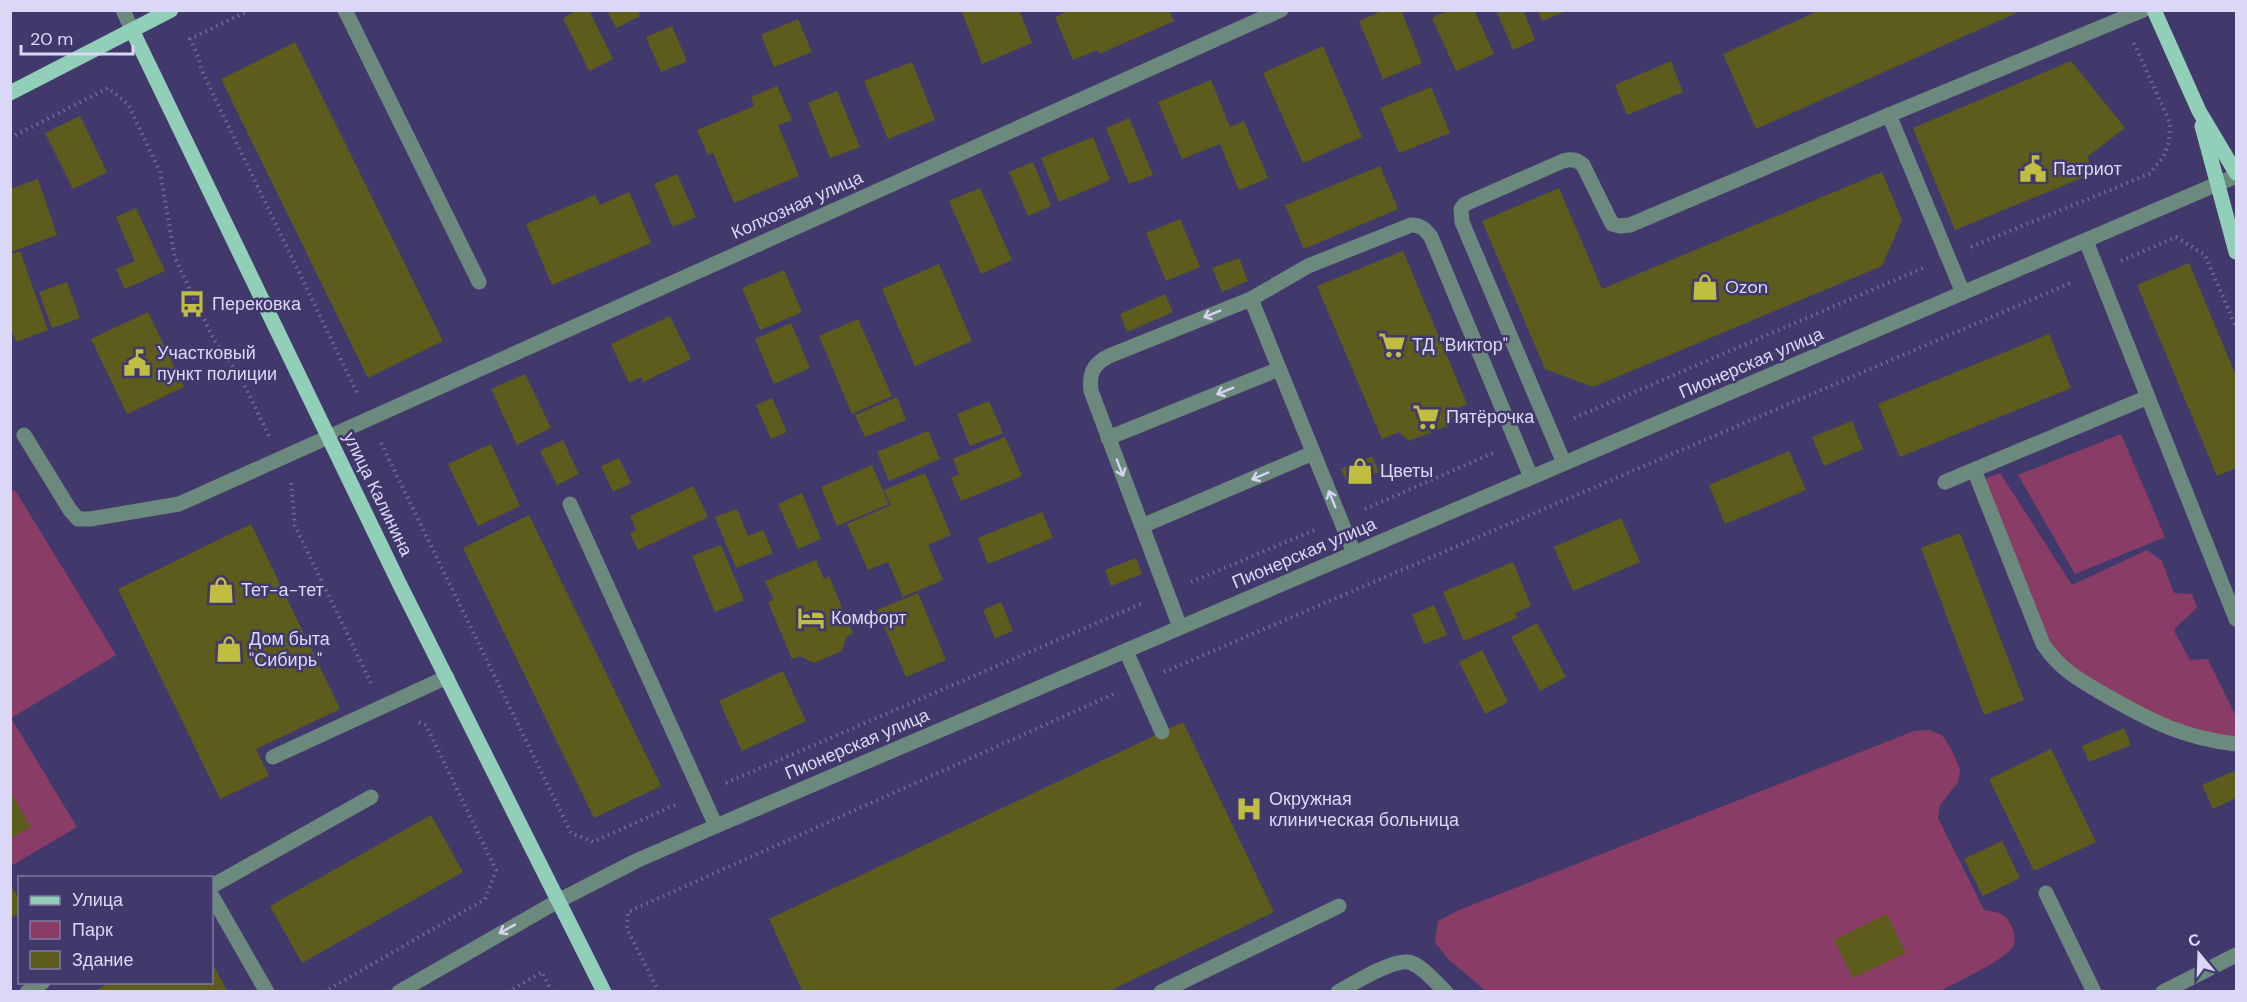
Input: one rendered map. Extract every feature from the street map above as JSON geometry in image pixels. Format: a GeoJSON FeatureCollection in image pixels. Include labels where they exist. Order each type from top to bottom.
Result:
{"type":"FeatureCollection","features":[{"type":"Feature","properties":{"kind":"main road"},"geometry":{"type":"LineString","coordinates":[[10,93],[171,10]]}},
{"type":"Feature","properties":{"kind":"main road"},"geometry":{"type":"LineString","coordinates":[[2154,10],[2199,111],[2236,175]]}},
{"type":"Feature","properties":{"kind":"main road","name":"улица Калинина"},"geometry":{"type":"LineString","coordinates":[[132,30],[328,436],[603,992]]}},
{"type":"Feature","properties":{"kind":"main road"},"geometry":{"type":"LineString","coordinates":[[2199,111],[2236,252]]}},
{"type":"Feature","properties":{"kind":"street","name":"улица Калинина"},"geometry":{"type":"LineString","coordinates":[[123,10],[132,30]]}},
{"type":"Feature","properties":{"kind":"street"},"geometry":{"type":"LineString","coordinates":[[345,10],[479,282]]}},
{"type":"Feature","properties":{"kind":"street","name":"Колхозная улица"},"geometry":{"type":"LineString","coordinates":[[24,435],[69,510],[78,519],[178,504],[1281,10]]}},
{"type":"Feature","properties":{"kind":"street"},"geometry":{"type":"LineString","coordinates":[[1564,463],[1462,222],[1461,209],[1465,204],[1571,159],[1578,160],[1583,165],[1612,224],[1630,225],[2143,10]]}},
{"type":"Feature","properties":{"kind":"street"},"geometry":{"type":"LineString","coordinates":[[1888,115],[1964,293]]}},
{"type":"Feature","properties":{"kind":"street","name":"Пионерская улица"},"geometry":{"type":"LineString","coordinates":[[399,992],[558,901],[636,861],[2236,175]]}},
{"type":"Feature","properties":{"kind":"street"},"geometry":{"type":"LineString","coordinates":[[1180,627],[1091,391],[1092,370],[1099,361],[1251,299],[1308,266],[1411,225],[1419,225],[1425,229],[1431,237],[1531,477]]}},
{"type":"Feature","properties":{"kind":"street"},"geometry":{"type":"LineString","coordinates":[[2086,241],[2236,619]]}},
{"type":"Feature","properties":{"kind":"street"},"geometry":{"type":"LineString","coordinates":[[1251,299],[1354,553]]}},
{"type":"Feature","properties":{"kind":"street"},"geometry":{"type":"LineString","coordinates":[[1108,438],[1280,369]]}},
{"type":"Feature","properties":{"kind":"street"},"geometry":{"type":"LineString","coordinates":[[1945,482],[2148,397]]}},
{"type":"Feature","properties":{"kind":"street"},"geometry":{"type":"LineString","coordinates":[[1142,526],[1313,453]]}},
{"type":"Feature","properties":{"kind":"street"},"geometry":{"type":"LineString","coordinates":[[1974,470],[2043,644],[2053,660],[2077,678],[2151,721],[2176,732],[2236,744]]}},
{"type":"Feature","properties":{"kind":"street"},"geometry":{"type":"LineString","coordinates":[[570,504],[716,826]]}},
{"type":"Feature","properties":{"kind":"street"},"geometry":{"type":"LineString","coordinates":[[1126,651],[1162,732]]}},
{"type":"Feature","properties":{"kind":"street"},"geometry":{"type":"LineString","coordinates":[[273,757],[447,677]]}},
{"type":"Feature","properties":{"kind":"street"},"geometry":{"type":"LineString","coordinates":[[213,885],[371,797]]}},
{"type":"Feature","properties":{"kind":"street"},"geometry":{"type":"LineString","coordinates":[[2046,892],[2094,992]]}},
{"type":"Feature","properties":{"kind":"street"},"geometry":{"type":"LineString","coordinates":[[213,898],[267,992]]}},
{"type":"Feature","properties":{"kind":"street"},"geometry":{"type":"LineString","coordinates":[[1161,992],[1339,906]]}},
{"type":"Feature","properties":{"kind":"street"},"geometry":{"type":"LineString","coordinates":[[2163,992],[2236,955]]}},
{"type":"Feature","properties":{"kind":"street"},"geometry":{"type":"LineString","coordinates":[[1338,992],[1396,963],[1410,962],[1446,992]]}},
{"type":"Feature","properties":{"kind":"street"},"geometry":{"type":"LineString","coordinates":[[27,992],[40,984]]}},
{"type":"Feature","properties":{"kind":"path"},"geometry":{"type":"LineString","coordinates":[[250,10],[190,39],[200,59],[201,69],[571,833]]}},
{"type":"Feature","properties":{"kind":"path"},"geometry":{"type":"LineString","coordinates":[[2123,19],[2170,123],[2169,142],[2163,158],[2149,174]]}},
{"type":"Feature","properties":{"kind":"path"},"geometry":{"type":"LineString","coordinates":[[10,138],[108,87],[128,104],[160,172],[175,258],[214,340],[241,378],[291,483],[295,526],[383,707],[426,725],[496,870],[485,899],[324,992]]}},
{"type":"Feature","properties":{"kind":"path"},"geometry":{"type":"LineString","coordinates":[[659,992],[627,929],[628,912],[1140,682],[2176,237],[2205,255],[2236,327]]}},
{"type":"Feature","properties":{"kind":"path"},"geometry":{"type":"LineString","coordinates":[[508,992],[542,972],[552,992]]}},
{"type":"Feature","properties":{"kind":"green space"},"geometry":{"type":"Polygon","coordinates":[[[2121,434],[2165,537],[2075,574],[2018,475],[2121,434]]]}},
{"type":"Feature","properties":{"kind":"green space"},"geometry":{"type":"Polygon","coordinates":[[[2000,473],[2072,585],[2147,550],[2162,561],[2174,593],[2192,594],[2197,607],[2174,631],[2190,660],[2208,659],[2236,717],[2236,738],[2208,734],[2150,714],[2069,666],[2055,651],[2043,629],[1983,479],[2000,473]]]}},
{"type":"Feature","properties":{"kind":"green space"},"geometry":{"type":"Polygon","coordinates":[[[15,490],[116,655],[11,718],[77,827],[11,866],[10,492],[15,490]]]}},
{"type":"Feature","properties":{"kind":"green space"},"geometry":{"type":"Polygon","coordinates":[[[1929,730],[1942,735],[1960,769],[1958,782],[1940,805],[1938,818],[1984,910],[1996,912],[2006,918],[2015,937],[2012,948],[1999,959],[1939,992],[1486,991],[1448,959],[1435,942],[1438,921],[1459,910],[1914,731],[1929,730]]]}},
{"type":"Feature","properties":{"kind":"building"},"geometry":{"type":"Polygon","coordinates":[[[578,10],[589,10],[613,59],[589,71],[563,18],[578,10]]]}},
{"type":"Feature","properties":{"kind":"building"},"geometry":{"type":"Polygon","coordinates":[[[607,10],[637,10],[640,16],[616,28],[607,10]]]}},
{"type":"Feature","properties":{"kind":"building"},"geometry":{"type":"Polygon","coordinates":[[[965,10],[1019,10],[1032,43],[982,64],[962,12],[965,10]]]}},
{"type":"Feature","properties":{"kind":"building"},"geometry":{"type":"Polygon","coordinates":[[[1070,10],[1169,10],[1174,21],[1099,54],[1098,50],[1073,60],[1055,17],[1070,10]]]}},
{"type":"Feature","properties":{"kind":"building"},"geometry":{"type":"Polygon","coordinates":[[[1384,10],[1401,10],[1422,63],[1383,79],[1359,21],[1384,10]]]}},
{"type":"Feature","properties":{"kind":"building"},"geometry":{"type":"Polygon","coordinates":[[[1449,10],[1474,10],[1494,54],[1456,71],[1432,18],[1449,10]]]}},
{"type":"Feature","properties":{"kind":"building"},"geometry":{"type":"Polygon","coordinates":[[[1496,10],[1523,10],[1535,40],[1513,50],[1496,10]]]}},
{"type":"Feature","properties":{"kind":"building"},"geometry":{"type":"Polygon","coordinates":[[[1820,10],[2023,10],[1756,129],[1723,54],[1820,10]]]}},
{"type":"Feature","properties":{"kind":"building"},"geometry":{"type":"Polygon","coordinates":[[[1538,11],[1566,11],[1542,21],[1538,11]]]}},
{"type":"Feature","properties":{"kind":"building"},"geometry":{"type":"Polygon","coordinates":[[[798,19],[812,52],[774,67],[761,35],[798,19]]]}},
{"type":"Feature","properties":{"kind":"building"},"geometry":{"type":"Polygon","coordinates":[[[672,26],[687,61],[661,72],[646,37],[672,26]]]}},
{"type":"Feature","properties":{"kind":"building"},"geometry":{"type":"Polygon","coordinates":[[[295,42],[443,341],[368,378],[221,79],[295,42]]]}},
{"type":"Feature","properties":{"kind":"building"},"geometry":{"type":"Polygon","coordinates":[[[1323,46],[1362,137],[1303,163],[1263,73],[1323,46]]]}},
{"type":"Feature","properties":{"kind":"building"},"geometry":{"type":"Polygon","coordinates":[[[1671,61],[1683,92],[1627,115],[1615,85],[1671,61]]]}},
{"type":"Feature","properties":{"kind":"building"},"geometry":{"type":"Polygon","coordinates":[[[2071,61],[2125,128],[2087,157],[2094,173],[1955,230],[1913,128],[2071,61]]]}},
{"type":"Feature","properties":{"kind":"building"},"geometry":{"type":"Polygon","coordinates":[[[912,62],[935,120],[888,139],[864,81],[912,62]]]}},
{"type":"Feature","properties":{"kind":"building"},"geometry":{"type":"Polygon","coordinates":[[[1211,80],[1230,127],[1244,121],[1268,178],[1239,190],[1220,144],[1182,159],[1158,102],[1211,80]]]}},
{"type":"Feature","properties":{"kind":"building"},"geometry":{"type":"Polygon","coordinates":[[[777,86],[792,120],[778,125],[799,176],[734,203],[713,153],[708,155],[697,130],[754,106],[751,97],[777,86]]]}},
{"type":"Feature","properties":{"kind":"building"},"geometry":{"type":"Polygon","coordinates":[[[1431,87],[1450,133],[1399,153],[1380,108],[1431,87]]]}},
{"type":"Feature","properties":{"kind":"building"},"geometry":{"type":"Polygon","coordinates":[[[837,91],[860,147],[830,158],[808,103],[837,91]]]}},
{"type":"Feature","properties":{"kind":"building"},"geometry":{"type":"Polygon","coordinates":[[[80,116],[107,172],[73,189],[45,133],[80,116]]]}},
{"type":"Feature","properties":{"kind":"building"},"geometry":{"type":"Polygon","coordinates":[[[1129,118],[1153,175],[1129,184],[1106,128],[1129,118]]]}},
{"type":"Feature","properties":{"kind":"building"},"geometry":{"type":"Polygon","coordinates":[[[1093,137],[1110,180],[1059,202],[1041,158],[1093,137]]]}},
{"type":"Feature","properties":{"kind":"building"},"geometry":{"type":"Polygon","coordinates":[[[1033,162],[1051,206],[1028,216],[1009,172],[1033,162]]]}},
{"type":"Feature","properties":{"kind":"building"},"geometry":{"type":"Polygon","coordinates":[[[1380,166],[1398,209],[1304,249],[1285,205],[1380,166]]]}},
{"type":"Feature","properties":{"kind":"building"},"geometry":{"type":"Polygon","coordinates":[[[1882,172],[1902,220],[1882,266],[1593,387],[1545,369],[1482,221],[1559,188],[1602,289],[1882,172]]]}},
{"type":"Feature","properties":{"kind":"building"},"geometry":{"type":"Polygon","coordinates":[[[677,174],[696,217],[673,227],[654,184],[677,174]]]}},
{"type":"Feature","properties":{"kind":"building"},"geometry":{"type":"Polygon","coordinates":[[[38,179],[57,235],[11,252],[10,189],[38,179]]]}},
{"type":"Feature","properties":{"kind":"building"},"geometry":{"type":"Polygon","coordinates":[[[980,188],[1012,260],[981,274],[949,201],[980,188]]]}},
{"type":"Feature","properties":{"kind":"building"},"geometry":{"type":"Polygon","coordinates":[[[629,192],[651,243],[552,285],[526,224],[595,195],[600,205],[629,192]]]}},
{"type":"Feature","properties":{"kind":"building"},"geometry":{"type":"Polygon","coordinates":[[[136,208],[165,271],[125,289],[116,269],[135,261],[116,217],[136,208]]]}},
{"type":"Feature","properties":{"kind":"building"},"geometry":{"type":"Polygon","coordinates":[[[1180,219],[1200,267],[1166,281],[1146,233],[1180,219]]]}},
{"type":"Feature","properties":{"kind":"building"},"geometry":{"type":"Polygon","coordinates":[[[20,251],[48,330],[16,342],[10,326],[10,255],[20,251]]]}},
{"type":"Feature","properties":{"kind":"building","name":"ТД \"Виктор\""},"geometry":{"type":"Polygon","coordinates":[[[1403,251],[1467,404],[1455,410],[1450,425],[1409,441],[1399,432],[1382,439],[1317,286],[1403,251]]]}},
{"type":"Feature","properties":{"kind":"building"},"geometry":{"type":"Polygon","coordinates":[[[1239,258],[1248,281],[1222,292],[1212,268],[1239,258]]]}},
{"type":"Feature","properties":{"kind":"building"},"geometry":{"type":"Polygon","coordinates":[[[2189,263],[2236,376],[2236,468],[2217,476],[2137,285],[2189,263]]]}},
{"type":"Feature","properties":{"kind":"building"},"geometry":{"type":"Polygon","coordinates":[[[939,264],[972,341],[915,366],[882,289],[939,264]]]}},
{"type":"Feature","properties":{"kind":"building"},"geometry":{"type":"Polygon","coordinates":[[[784,270],[802,312],[760,330],[742,288],[784,270]]]}},
{"type":"Feature","properties":{"kind":"building"},"geometry":{"type":"Polygon","coordinates":[[[67,282],[80,318],[52,328],[39,292],[67,282]]]}},
{"type":"Feature","properties":{"kind":"building"},"geometry":{"type":"Polygon","coordinates":[[[1165,294],[1173,312],[1127,332],[1120,314],[1165,294]]]}},
{"type":"Feature","properties":{"kind":"building","name":"Участковый пункт полиции"},"geometry":{"type":"Polygon","coordinates":[[[148,312],[184,387],[127,414],[91,339],[148,312]]]}},
{"type":"Feature","properties":{"kind":"building"},"geometry":{"type":"Polygon","coordinates":[[[670,316],[691,359],[643,382],[641,377],[629,383],[611,344],[670,316]]]}},
{"type":"Feature","properties":{"kind":"building"},"geometry":{"type":"Polygon","coordinates":[[[858,319],[892,396],[852,414],[819,336],[858,319]]]}},
{"type":"Feature","properties":{"kind":"building"},"geometry":{"type":"Polygon","coordinates":[[[791,323],[810,368],[774,384],[755,339],[791,323]]]}},
{"type":"Feature","properties":{"kind":"building"},"geometry":{"type":"Polygon","coordinates":[[[2049,334],[2071,388],[1900,457],[1878,404],[2049,334]]]}},
{"type":"Feature","properties":{"kind":"building"},"geometry":{"type":"Polygon","coordinates":[[[525,374],[551,428],[517,445],[491,389],[525,374]]]}},
{"type":"Feature","properties":{"kind":"building"},"geometry":{"type":"Polygon","coordinates":[[[897,397],[906,420],[865,437],[855,415],[897,397]]]}},
{"type":"Feature","properties":{"kind":"building"},"geometry":{"type":"Polygon","coordinates":[[[772,398],[787,432],[771,439],[756,405],[772,398]]]}},
{"type":"Feature","properties":{"kind":"building"},"geometry":{"type":"Polygon","coordinates":[[[989,401],[1003,433],[970,446],[957,414],[989,401]]]}},
{"type":"Feature","properties":{"kind":"building"},"geometry":{"type":"Polygon","coordinates":[[[1852,421],[1863,449],[1824,466],[1812,437],[1852,421]]]}},
{"type":"Feature","properties":{"kind":"building"},"geometry":{"type":"Polygon","coordinates":[[[928,431],[940,459],[889,481],[877,452],[928,431]]]}},
{"type":"Feature","properties":{"kind":"building"},"geometry":{"type":"Polygon","coordinates":[[[1005,437],[1022,476],[961,501],[951,478],[959,474],[953,459],[1005,437]]]}},
{"type":"Feature","properties":{"kind":"building"},"geometry":{"type":"Polygon","coordinates":[[[563,440],[579,474],[557,485],[540,451],[563,440]]]}},
{"type":"Feature","properties":{"kind":"building"},"geometry":{"type":"Polygon","coordinates":[[[491,444],[520,506],[478,526],[448,464],[491,444]]]}},
{"type":"Feature","properties":{"kind":"building"},"geometry":{"type":"Polygon","coordinates":[[[1789,451],[1806,490],[1725,524],[1709,485],[1789,451]]]}},
{"type":"Feature","properties":{"kind":"building","name":"Цветы"},"geometry":{"type":"Polygon","coordinates":[[[1372,456],[1379,472],[1348,485],[1341,469],[1372,456]]]}},
{"type":"Feature","properties":{"kind":"building"},"geometry":{"type":"Polygon","coordinates":[[[619,458],[631,483],[613,492],[601,466],[619,458]]]}},
{"type":"Feature","properties":{"kind":"building"},"geometry":{"type":"Polygon","coordinates":[[[872,465],[889,504],[837,526],[821,487],[872,465]]]}},
{"type":"Feature","properties":{"kind":"building"},"geometry":{"type":"Polygon","coordinates":[[[925,473],[951,535],[928,545],[943,580],[903,597],[888,562],[868,570],[847,524],[891,505],[884,490],[925,473]]]}},
{"type":"Feature","properties":{"kind":"building"},"geometry":{"type":"Polygon","coordinates":[[[693,486],[708,517],[638,550],[630,533],[636,530],[630,516],[693,486]]]}},
{"type":"Feature","properties":{"kind":"building"},"geometry":{"type":"Polygon","coordinates":[[[802,493],[821,539],[798,549],[778,504],[802,493]]]}},
{"type":"Feature","properties":{"kind":"building"},"geometry":{"type":"Polygon","coordinates":[[[737,509],[748,536],[763,530],[773,553],[736,568],[715,517],[737,509]]]}},
{"type":"Feature","properties":{"kind":"building"},"geometry":{"type":"Polygon","coordinates":[[[1042,512],[1053,538],[988,564],[978,538],[1042,512]]]}},
{"type":"Feature","properties":{"kind":"building"},"geometry":{"type":"Polygon","coordinates":[[[529,515],[661,786],[594,818],[463,548],[529,515]]]}},
{"type":"Feature","properties":{"kind":"building"},"geometry":{"type":"Polygon","coordinates":[[[1621,518],[1640,562],[1573,591],[1554,547],[1621,518]]]}},
{"type":"Feature","properties":{"kind":"building","name":"Дом быта \"Сибирь\""},"geometry":{"type":"Polygon","coordinates":[[[251,524],[340,709],[256,749],[269,776],[220,799],[118,589],[251,524]]]}},
{"type":"Feature","properties":{"kind":"building"},"geometry":{"type":"Polygon","coordinates":[[[1960,533],[2024,700],[1984,715],[1921,548],[1960,533]]]}},
{"type":"Feature","properties":{"kind":"building"},"geometry":{"type":"Polygon","coordinates":[[[721,545],[744,600],[715,612],[692,556],[721,545]]]}},
{"type":"Feature","properties":{"kind":"building"},"geometry":{"type":"Polygon","coordinates":[[[1136,558],[1142,574],[1111,586],[1105,570],[1136,558]]]}},
{"type":"Feature","properties":{"kind":"building","name":"Комфорт"},"geometry":{"type":"Polygon","coordinates":[[[816,560],[824,579],[829,576],[853,634],[846,637],[842,651],[814,663],[800,656],[792,659],[768,602],[774,600],[765,581],[816,560]]]}},
{"type":"Feature","properties":{"kind":"building"},"geometry":{"type":"Polygon","coordinates":[[[1513,562],[1531,606],[1515,613],[1517,618],[1464,641],[1443,592],[1513,562]]]}},
{"type":"Feature","properties":{"kind":"building"},"geometry":{"type":"Polygon","coordinates":[[[918,593],[946,660],[906,677],[877,610],[918,593]]]}},
{"type":"Feature","properties":{"kind":"building"},"geometry":{"type":"Polygon","coordinates":[[[1001,602],[1013,631],[995,638],[983,610],[1001,602]]]}},
{"type":"Feature","properties":{"kind":"building"},"geometry":{"type":"Polygon","coordinates":[[[1434,605],[1447,635],[1424,644],[1412,615],[1434,605]]]}},
{"type":"Feature","properties":{"kind":"building"},"geometry":{"type":"Polygon","coordinates":[[[1537,623],[1566,677],[1540,691],[1511,637],[1537,623]]]}},
{"type":"Feature","properties":{"kind":"building"},"geometry":{"type":"Polygon","coordinates":[[[1482,650],[1508,702],[1485,714],[1459,662],[1482,650]]]}},
{"type":"Feature","properties":{"kind":"building"},"geometry":{"type":"Polygon","coordinates":[[[783,671],[806,721],[742,751],[719,701],[783,671]]]}},
{"type":"Feature","properties":{"kind":"building"},"geometry":{"type":"Polygon","coordinates":[[[1183,722],[1274,912],[1107,992],[803,992],[769,919],[1183,722]]]}},
{"type":"Feature","properties":{"kind":"building"},"geometry":{"type":"Polygon","coordinates":[[[2124,728],[2131,745],[2089,762],[2082,746],[2124,728]]]}},
{"type":"Feature","properties":{"kind":"building"},"geometry":{"type":"Polygon","coordinates":[[[2051,749],[2096,842],[2034,871],[1989,779],[2051,749]]]}},
{"type":"Feature","properties":{"kind":"building"},"geometry":{"type":"Polygon","coordinates":[[[2234,771],[2236,798],[2213,809],[2202,785],[2234,771]]]}},
{"type":"Feature","properties":{"kind":"building"},"geometry":{"type":"Polygon","coordinates":[[[10,791],[31,827],[10,839],[10,791]]]}},
{"type":"Feature","properties":{"kind":"building"},"geometry":{"type":"Polygon","coordinates":[[[431,815],[463,872],[302,963],[270,906],[431,815]]]}},
{"type":"Feature","properties":{"kind":"building"},"geometry":{"type":"Polygon","coordinates":[[[2002,841],[2020,878],[1983,896],[1964,859],[2002,841]]]}},
{"type":"Feature","properties":{"kind":"building"},"geometry":{"type":"Polygon","coordinates":[[[10,884],[18,897],[18,914],[10,918],[10,884]]]}},
{"type":"Feature","properties":{"kind":"building"},"geometry":{"type":"Polygon","coordinates":[[[1887,914],[1906,953],[1853,978],[1834,940],[1887,914]]]}},
{"type":"Feature","properties":{"kind":"building"},"geometry":{"type":"Polygon","coordinates":[[[213,965],[228,992],[94,992],[107,984],[213,984],[213,965]]]}},
{"type":"Feature","properties":{"kind":"place","name":"Патриот"},"geometry":{"type":"Point","coordinates":[2033,169]}},
{"type":"Feature","properties":{"kind":"place","name":"Ozon"},"geometry":{"type":"Point","coordinates":[1705,287]}},
{"type":"Feature","properties":{"kind":"place","name":"Перековка"},"geometry":{"type":"Point","coordinates":[192,304]}},
{"type":"Feature","properties":{"kind":"place","name":"ТД \"Виктор\""},"geometry":{"type":"Point","coordinates":[1392,345]}},
{"type":"Feature","properties":{"kind":"place","name":"Участковый пункт полиции"},"geometry":{"type":"Point","coordinates":[137,363]}},
{"type":"Feature","properties":{"kind":"place","name":"Пятёрочка"},"geometry":{"type":"Point","coordinates":[1426,417]}},
{"type":"Feature","properties":{"kind":"place","name":"Цветы"},"geometry":{"type":"Point","coordinates":[1360,471]}},
{"type":"Feature","properties":{"kind":"place","name":"Тет-а-тет"},"geometry":{"type":"Point","coordinates":[221,590]}},
{"type":"Feature","properties":{"kind":"place","name":"Комфорт"},"geometry":{"type":"Point","coordinates":[811,618]}},
{"type":"Feature","properties":{"kind":"place","name":"Дом быта \"Сибирь\""},"geometry":{"type":"Point","coordinates":[229,649]}},
{"type":"Feature","properties":{"kind":"place","name":"Окружная клиническая больница"},"geometry":{"type":"Point","coordinates":[1249,809]}}]}
